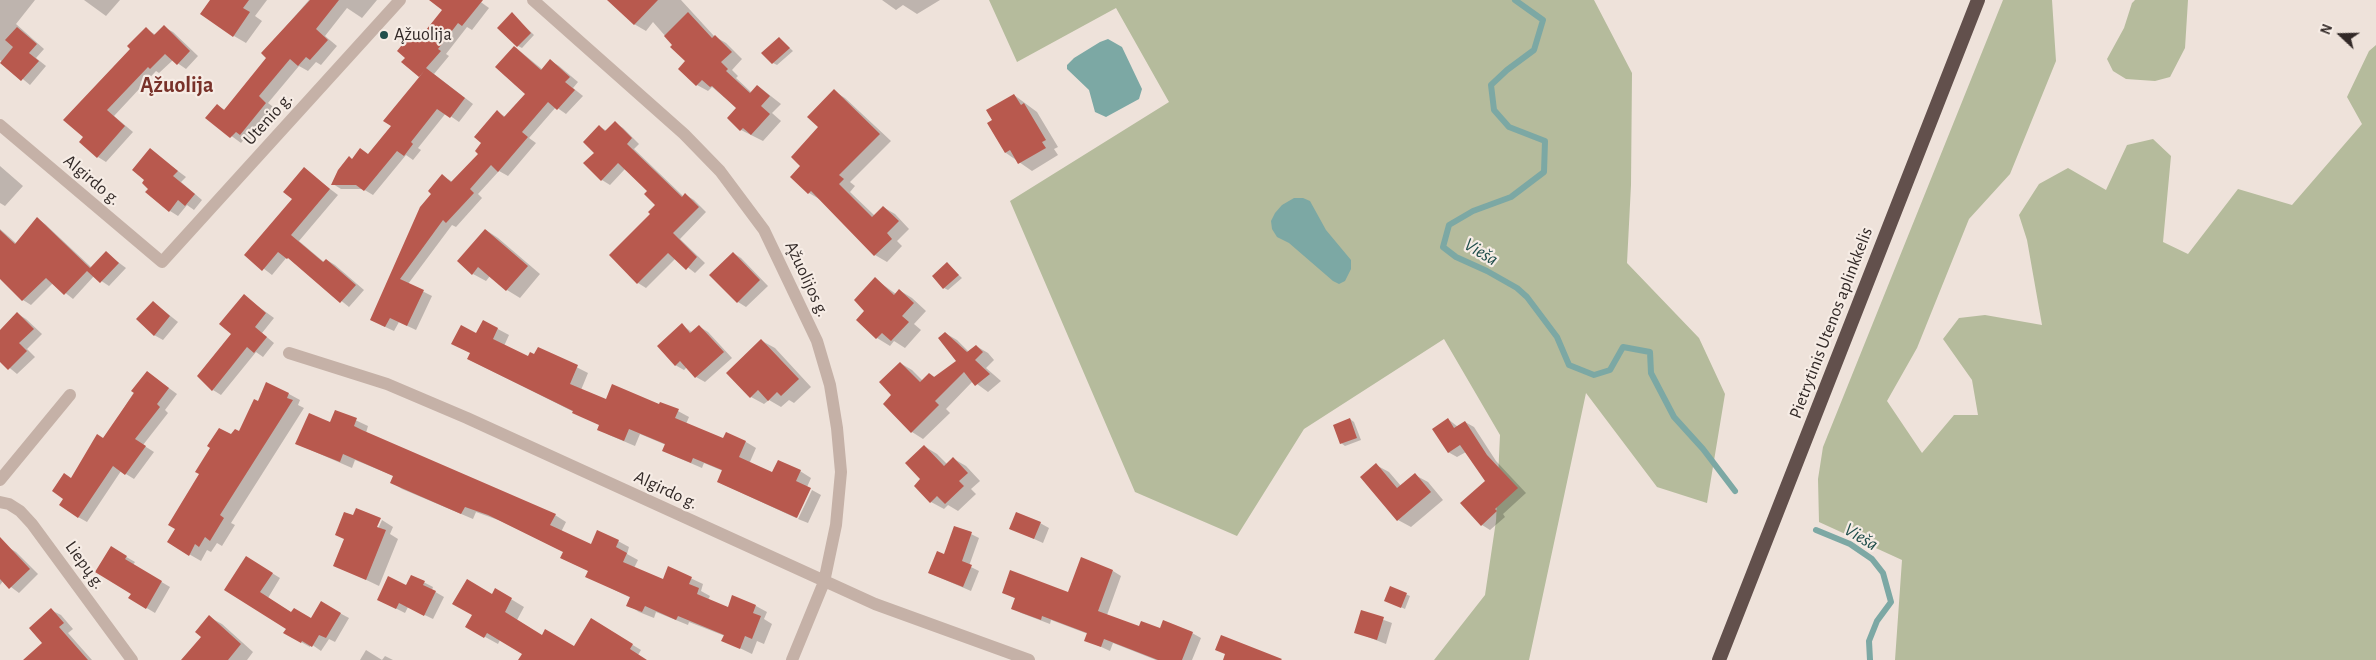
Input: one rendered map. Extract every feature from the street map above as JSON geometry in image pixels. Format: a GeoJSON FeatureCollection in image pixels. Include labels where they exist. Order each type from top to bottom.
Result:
{"type":"FeatureCollection","features":[{"type":"Feature","properties":{"kind":"highway","name":"Pietrytinis Utenos aplinkkelis"},"geometry":{"type":"LineString","coordinates":[[1718,660],[1978,0]]}},
{"type":"Feature","properties":{"kind":"street","name":"Utenio g."},"geometry":{"type":"LineString","coordinates":[[162,262],[400,0]]}},
{"type":"Feature","properties":{"kind":"street","name":"Ąžuolijos g."},"geometry":{"type":"LineString","coordinates":[[533,0],[684,134],[720,171],[764,230],[784,267],[817,341],[830,385],[837,428],[841,472],[836,525],[824,582],[792,660]]}},
{"type":"Feature","properties":{"kind":"street","name":"Algirdo g."},"geometry":{"type":"LineString","coordinates":[[0,124],[162,262]]}},
{"type":"Feature","properties":{"kind":"street","name":"Algirdo g."},"geometry":{"type":"LineString","coordinates":[[289,353],[386,384],[467,418],[824,582],[884,607],[1029,660]]}},
{"type":"Feature","properties":{"kind":"street"},"geometry":{"type":"LineString","coordinates":[[0,480],[70,395]]}},
{"type":"Feature","properties":{"kind":"street","name":"Liepų g."},"geometry":{"type":"LineString","coordinates":[[0,502],[9,504],[20,511],[32,524],[132,660]]}},
{"type":"Feature","properties":{"kind":"green space"},"geometry":{"type":"Polygon","coordinates":[[[989,0],[1594,0],[1632,73],[1631,185],[1627,263],[1699,338],[1725,394],[1707,503],[1657,487],[1586,393],[1529,660],[1434,660],[1485,595],[1496,521],[1500,435],[1444,339],[1304,429],[1237,536],[1135,492],[1010,201],[1169,102],[1116,8],[1017,62],[989,0]]]}},
{"type":"Feature","properties":{"kind":"green space"},"geometry":{"type":"Polygon","coordinates":[[[2003,0],[2052,0],[2056,61],[2010,174],[1969,219],[1917,348],[1887,401],[1922,453],[1954,415],[1978,415],[1972,380],[1943,339],[1959,318],[1985,315],[2042,325],[2027,240],[2019,215],[2039,184],[2068,168],[2106,190],[2127,145],[2153,139],[2171,156],[2163,242],[2188,254],[2238,189],[2292,205],[2362,124],[2347,97],[2369,51],[2376,45],[2376,660],[1895,660],[1902,560],[1819,522],[1818,479],[1823,447],[2003,0]]]}},
{"type":"Feature","properties":{"kind":"green space"},"geometry":{"type":"Polygon","coordinates":[[[2135,0],[2188,0],[2185,48],[2170,77],[2155,81],[2126,79],[2113,71],[2107,59],[2124,28],[2132,3],[2135,0]]]}},
{"type":"Feature","properties":{"kind":"water"},"geometry":{"type":"Polygon","coordinates":[[[1108,39],[1122,47],[1142,89],[1139,99],[1106,117],[1095,112],[1089,90],[1067,69],[1067,65],[1074,58],[1108,39]]]}},
{"type":"Feature","properties":{"kind":"water"},"geometry":{"type":"Polygon","coordinates":[[[1294,198],[1303,198],[1310,201],[1326,230],[1351,260],[1351,269],[1345,281],[1339,284],[1333,281],[1289,243],[1277,237],[1272,229],[1271,221],[1275,213],[1282,205],[1294,198]]]}},
{"type":"Feature","properties":{"kind":"building"},"geometry":{"type":"Polygon","coordinates":[[[210,0],[249,0],[243,8],[250,12],[233,37],[200,14],[210,0]]]}},
{"type":"Feature","properties":{"kind":"building"},"geometry":{"type":"Polygon","coordinates":[[[310,0],[339,0],[316,29],[328,40],[310,60],[306,57],[298,66],[290,59],[259,96],[266,103],[240,135],[236,132],[230,138],[205,118],[217,104],[224,110],[266,58],[261,53],[310,0]]]}},
{"type":"Feature","properties":{"kind":"building"},"geometry":{"type":"Polygon","coordinates":[[[429,0],[483,0],[462,26],[458,23],[438,49],[441,51],[426,68],[465,98],[450,118],[437,109],[411,142],[413,144],[404,156],[397,151],[364,191],[356,185],[331,185],[338,170],[349,156],[352,159],[360,148],[368,154],[391,126],[383,121],[425,70],[419,77],[401,62],[405,58],[397,51],[415,29],[422,35],[442,10],[429,0]]]}},
{"type":"Feature","properties":{"kind":"building"},"geometry":{"type":"Polygon","coordinates":[[[607,0],[658,0],[634,25],[607,0]]]}},
{"type":"Feature","properties":{"kind":"building"},"geometry":{"type":"Polygon","coordinates":[[[512,12],[531,33],[517,47],[497,28],[512,12]]]}},
{"type":"Feature","properties":{"kind":"building"},"geometry":{"type":"Polygon","coordinates":[[[688,12],[712,38],[715,35],[732,52],[721,62],[728,69],[726,71],[750,93],[757,85],[770,96],[761,106],[770,114],[751,135],[743,128],[740,131],[727,118],[736,108],[712,86],[710,87],[702,80],[696,86],[678,69],[685,61],[670,47],[672,45],[664,36],[688,12]]]}},
{"type":"Feature","properties":{"kind":"building"},"geometry":{"type":"Polygon","coordinates":[[[164,25],[190,51],[177,65],[165,54],[150,69],[148,67],[107,110],[125,126],[97,158],[79,142],[83,137],[63,120],[130,49],[127,46],[146,27],[154,35],[164,25]]]}},
{"type":"Feature","properties":{"kind":"building"},"geometry":{"type":"Polygon","coordinates":[[[17,27],[37,44],[29,53],[39,61],[21,81],[0,63],[13,47],[5,40],[17,27]]]}},
{"type":"Feature","properties":{"kind":"building"},"geometry":{"type":"Polygon","coordinates":[[[779,37],[790,48],[772,64],[761,53],[779,37]]]}},
{"type":"Feature","properties":{"kind":"building"},"geometry":{"type":"Polygon","coordinates":[[[514,46],[541,70],[550,59],[570,77],[565,82],[575,90],[557,110],[548,102],[522,132],[528,137],[498,172],[491,165],[470,189],[474,193],[446,223],[443,220],[400,279],[424,290],[407,326],[390,318],[385,327],[370,320],[420,207],[431,194],[428,191],[442,174],[451,182],[478,154],[475,151],[481,143],[474,137],[497,110],[504,117],[525,94],[495,67],[514,46]]]}},
{"type":"Feature","properties":{"kind":"building"},"geometry":{"type":"Polygon","coordinates":[[[834,89],[880,134],[839,175],[844,179],[839,184],[872,217],[883,206],[899,221],[887,233],[892,239],[874,256],[811,191],[808,194],[790,177],[800,166],[791,157],[818,127],[807,117],[834,89]]]}},
{"type":"Feature","properties":{"kind":"building"},"geometry":{"type":"Polygon","coordinates":[[[1014,94],[1021,105],[1024,103],[1046,140],[1042,142],[1046,148],[1018,164],[1010,150],[1005,153],[987,123],[992,120],[986,110],[1014,94]]]}},
{"type":"Feature","properties":{"kind":"building"},"geometry":{"type":"Polygon","coordinates":[[[615,121],[632,138],[627,144],[682,197],[685,193],[699,207],[673,233],[697,257],[686,270],[668,253],[637,284],[609,255],[650,214],[648,212],[655,205],[644,194],[647,191],[618,163],[601,181],[583,163],[594,153],[583,142],[599,125],[605,131],[615,121]]]}},
{"type":"Feature","properties":{"kind":"building"},"geometry":{"type":"Polygon","coordinates":[[[150,148],[178,171],[173,176],[195,194],[185,206],[178,200],[169,212],[145,192],[148,189],[142,183],[144,180],[132,170],[150,148]]]}},
{"type":"Feature","properties":{"kind":"building"},"geometry":{"type":"Polygon","coordinates":[[[304,167],[330,189],[291,235],[323,262],[326,259],[356,285],[340,303],[288,258],[278,252],[262,271],[244,255],[292,199],[283,192],[304,167]]]}},
{"type":"Feature","properties":{"kind":"building"},"geometry":{"type":"Polygon","coordinates":[[[37,217],[90,268],[106,251],[119,263],[100,283],[87,271],[64,295],[46,278],[22,301],[0,279],[0,230],[15,244],[37,217]]]}},
{"type":"Feature","properties":{"kind":"building"},"geometry":{"type":"Polygon","coordinates":[[[485,229],[528,266],[506,291],[478,267],[472,275],[457,261],[485,229]]]}},
{"type":"Feature","properties":{"kind":"building"},"geometry":{"type":"Polygon","coordinates":[[[733,252],[760,280],[737,303],[709,275],[733,252]]]}},
{"type":"Feature","properties":{"kind":"building"},"geometry":{"type":"Polygon","coordinates":[[[947,262],[959,275],[943,289],[932,276],[947,262]]]}},
{"type":"Feature","properties":{"kind":"building"},"geometry":{"type":"Polygon","coordinates":[[[875,277],[894,295],[899,289],[914,303],[902,316],[909,322],[891,341],[882,333],[876,339],[856,320],[864,311],[854,300],[875,277]]]}},
{"type":"Feature","properties":{"kind":"building"},"geometry":{"type":"Polygon","coordinates":[[[244,294],[266,313],[255,327],[267,337],[254,353],[247,347],[212,391],[197,376],[231,334],[219,324],[244,294]]]}},
{"type":"Feature","properties":{"kind":"building"},"geometry":{"type":"Polygon","coordinates":[[[153,301],[170,316],[154,336],[136,319],[153,301]]]}},
{"type":"Feature","properties":{"kind":"building"},"geometry":{"type":"Polygon","coordinates":[[[17,312],[34,329],[19,343],[27,351],[8,370],[0,362],[0,330],[17,312]]]}},
{"type":"Feature","properties":{"kind":"building"},"geometry":{"type":"Polygon","coordinates":[[[483,320],[498,328],[493,339],[528,356],[530,352],[534,354],[538,347],[578,365],[570,384],[606,399],[612,384],[659,404],[660,402],[679,409],[675,418],[723,438],[726,432],[746,441],[739,457],[772,472],[778,460],[801,470],[796,481],[811,488],[797,518],[717,482],[722,470],[693,458],[691,463],[662,451],[665,444],[629,429],[624,441],[597,430],[599,425],[467,359],[470,353],[451,344],[461,325],[476,333],[483,320]]]}},
{"type":"Feature","properties":{"kind":"building"},"geometry":{"type":"Polygon","coordinates":[[[682,323],[690,333],[699,325],[724,352],[695,378],[680,361],[675,366],[657,346],[682,323]]]}},
{"type":"Feature","properties":{"kind":"building"},"geometry":{"type":"Polygon","coordinates":[[[945,332],[967,352],[976,345],[983,352],[975,360],[990,374],[975,386],[964,372],[935,401],[939,405],[911,433],[883,404],[891,395],[879,382],[900,362],[920,382],[929,373],[934,377],[956,361],[938,338],[945,332]]]}},
{"type":"Feature","properties":{"kind":"building"},"geometry":{"type":"Polygon","coordinates":[[[761,339],[799,379],[781,396],[777,392],[768,401],[758,390],[750,398],[726,373],[761,339]]]}},
{"type":"Feature","properties":{"kind":"building"},"geometry":{"type":"Polygon","coordinates":[[[147,371],[169,388],[157,404],[160,407],[135,439],[146,446],[125,475],[113,466],[78,518],[59,505],[63,499],[52,491],[64,473],[71,478],[97,434],[103,438],[134,393],[131,391],[147,371]]]}},
{"type":"Feature","properties":{"kind":"building"},"geometry":{"type":"Polygon","coordinates":[[[266,382],[289,393],[287,398],[293,400],[220,515],[224,518],[210,541],[205,537],[199,547],[195,544],[189,556],[167,542],[175,529],[168,525],[199,474],[195,472],[210,448],[207,446],[219,428],[231,434],[235,429],[239,431],[254,399],[258,401],[266,382]]]}},
{"type":"Feature","properties":{"kind":"building"},"geometry":{"type":"Polygon","coordinates":[[[335,410],[357,418],[354,426],[362,430],[556,514],[550,525],[591,544],[597,530],[619,540],[616,547],[627,553],[623,562],[663,579],[668,566],[692,577],[689,584],[699,588],[697,594],[728,607],[732,595],[756,605],[753,613],[761,616],[752,639],[745,636],[740,649],[721,641],[724,635],[678,616],[676,620],[645,606],[642,612],[626,606],[630,597],[585,577],[588,571],[560,558],[563,552],[488,515],[465,507],[461,514],[390,483],[393,476],[343,454],[340,462],[295,444],[309,413],[330,422],[335,410]]]}},
{"type":"Feature","properties":{"kind":"building"},"geometry":{"type":"Polygon","coordinates":[[[1350,418],[1357,438],[1340,444],[1333,425],[1350,418]]]}},
{"type":"Feature","properties":{"kind":"building"},"geometry":{"type":"Polygon","coordinates":[[[1448,418],[1454,428],[1465,421],[1487,455],[1518,488],[1495,509],[1497,511],[1481,526],[1460,503],[1485,481],[1460,445],[1448,453],[1432,429],[1448,418]]]}},
{"type":"Feature","properties":{"kind":"building"},"geometry":{"type":"Polygon","coordinates":[[[924,445],[944,466],[953,457],[968,473],[959,481],[964,486],[945,504],[937,496],[930,503],[914,486],[920,479],[905,463],[924,445]]]}},
{"type":"Feature","properties":{"kind":"building"},"geometry":{"type":"Polygon","coordinates":[[[1376,463],[1397,488],[1415,473],[1431,492],[1397,521],[1360,477],[1376,463]]]}},
{"type":"Feature","properties":{"kind":"building"},"geometry":{"type":"Polygon","coordinates":[[[356,508],[381,518],[377,527],[386,530],[366,580],[333,566],[344,539],[335,535],[344,512],[353,515],[356,508]]]}},
{"type":"Feature","properties":{"kind":"building"},"geometry":{"type":"Polygon","coordinates":[[[1016,512],[1041,522],[1034,539],[1009,529],[1016,512]]]}},
{"type":"Feature","properties":{"kind":"building"},"geometry":{"type":"Polygon","coordinates":[[[954,526],[972,532],[962,561],[972,565],[963,587],[928,573],[937,551],[944,554],[954,526]]]}},
{"type":"Feature","properties":{"kind":"building"},"geometry":{"type":"Polygon","coordinates":[[[0,537],[30,569],[9,589],[0,579],[0,537]]]}},
{"type":"Feature","properties":{"kind":"building"},"geometry":{"type":"Polygon","coordinates":[[[111,546],[127,556],[125,559],[162,581],[146,609],[128,598],[131,594],[95,572],[111,546]]]}},
{"type":"Feature","properties":{"kind":"building"},"geometry":{"type":"Polygon","coordinates":[[[246,556],[273,573],[260,592],[291,612],[294,608],[311,618],[321,601],[341,613],[326,638],[319,635],[312,647],[302,641],[301,643],[283,633],[286,629],[224,590],[246,556]]]}},
{"type":"Feature","properties":{"kind":"building"},"geometry":{"type":"Polygon","coordinates":[[[1081,557],[1113,570],[1098,611],[1139,626],[1141,621],[1160,628],[1163,620],[1193,632],[1182,660],[1158,660],[1104,639],[1101,647],[1084,641],[1087,633],[1042,616],[1041,620],[1011,609],[1015,598],[1002,593],[1010,570],[1068,592],[1081,557]]]}},
{"type":"Feature","properties":{"kind":"building"},"geometry":{"type":"Polygon","coordinates":[[[411,575],[425,581],[423,585],[436,591],[424,616],[399,603],[396,609],[377,600],[388,576],[406,585],[411,575]]]}},
{"type":"Feature","properties":{"kind":"building"},"geometry":{"type":"Polygon","coordinates":[[[467,579],[492,594],[495,588],[512,598],[505,612],[542,635],[545,629],[574,646],[591,618],[633,644],[630,649],[647,660],[518,660],[522,654],[487,633],[484,638],[465,627],[472,615],[452,604],[467,579]]]}},
{"type":"Feature","properties":{"kind":"building"},"geometry":{"type":"Polygon","coordinates":[[[1390,586],[1407,593],[1401,608],[1384,601],[1390,586]]]}},
{"type":"Feature","properties":{"kind":"building"},"geometry":{"type":"Polygon","coordinates":[[[51,608],[64,623],[59,627],[88,660],[23,660],[42,643],[29,628],[51,608]]]}},
{"type":"Feature","properties":{"kind":"building"},"geometry":{"type":"Polygon","coordinates":[[[1361,610],[1384,617],[1377,640],[1354,633],[1361,610]]]}},
{"type":"Feature","properties":{"kind":"building"},"geometry":{"type":"Polygon","coordinates":[[[209,615],[241,644],[228,660],[181,660],[201,637],[195,632],[209,615]]]}},
{"type":"Feature","properties":{"kind":"building"},"geometry":{"type":"Polygon","coordinates":[[[1221,635],[1282,659],[1223,660],[1225,654],[1215,650],[1221,635]]]}},
{"type":"Feature","properties":{"kind":"waterway","name":"Vieša"},"geometry":{"type":"LineString","coordinates":[[1515,0],[1543,20],[1534,50],[1507,70],[1491,85],[1494,110],[1509,127],[1545,141],[1544,172],[1511,197],[1473,211],[1449,225],[1443,247],[1456,257],[1487,271],[1517,288],[1527,297],[1557,337],[1569,365],[1594,375],[1610,370],[1623,347],[1650,352],[1651,373],[1674,417],[1703,449],[1735,491]]}},
{"type":"Feature","properties":{"kind":"waterway","name":"Vieša"},"geometry":{"type":"LineString","coordinates":[[1816,530],[1850,544],[1872,559],[1883,573],[1891,602],[1877,621],[1869,641],[1870,660]]}},
{"type":"Feature","properties":{"kind":"place","name":"Ąžuolija"},"geometry":{"type":"Point","coordinates":[384,35]}},
{"type":"Feature","properties":{"kind":"district","name":"Ąžuolija"},"geometry":{"type":"Point","coordinates":[177,85]}}]}
